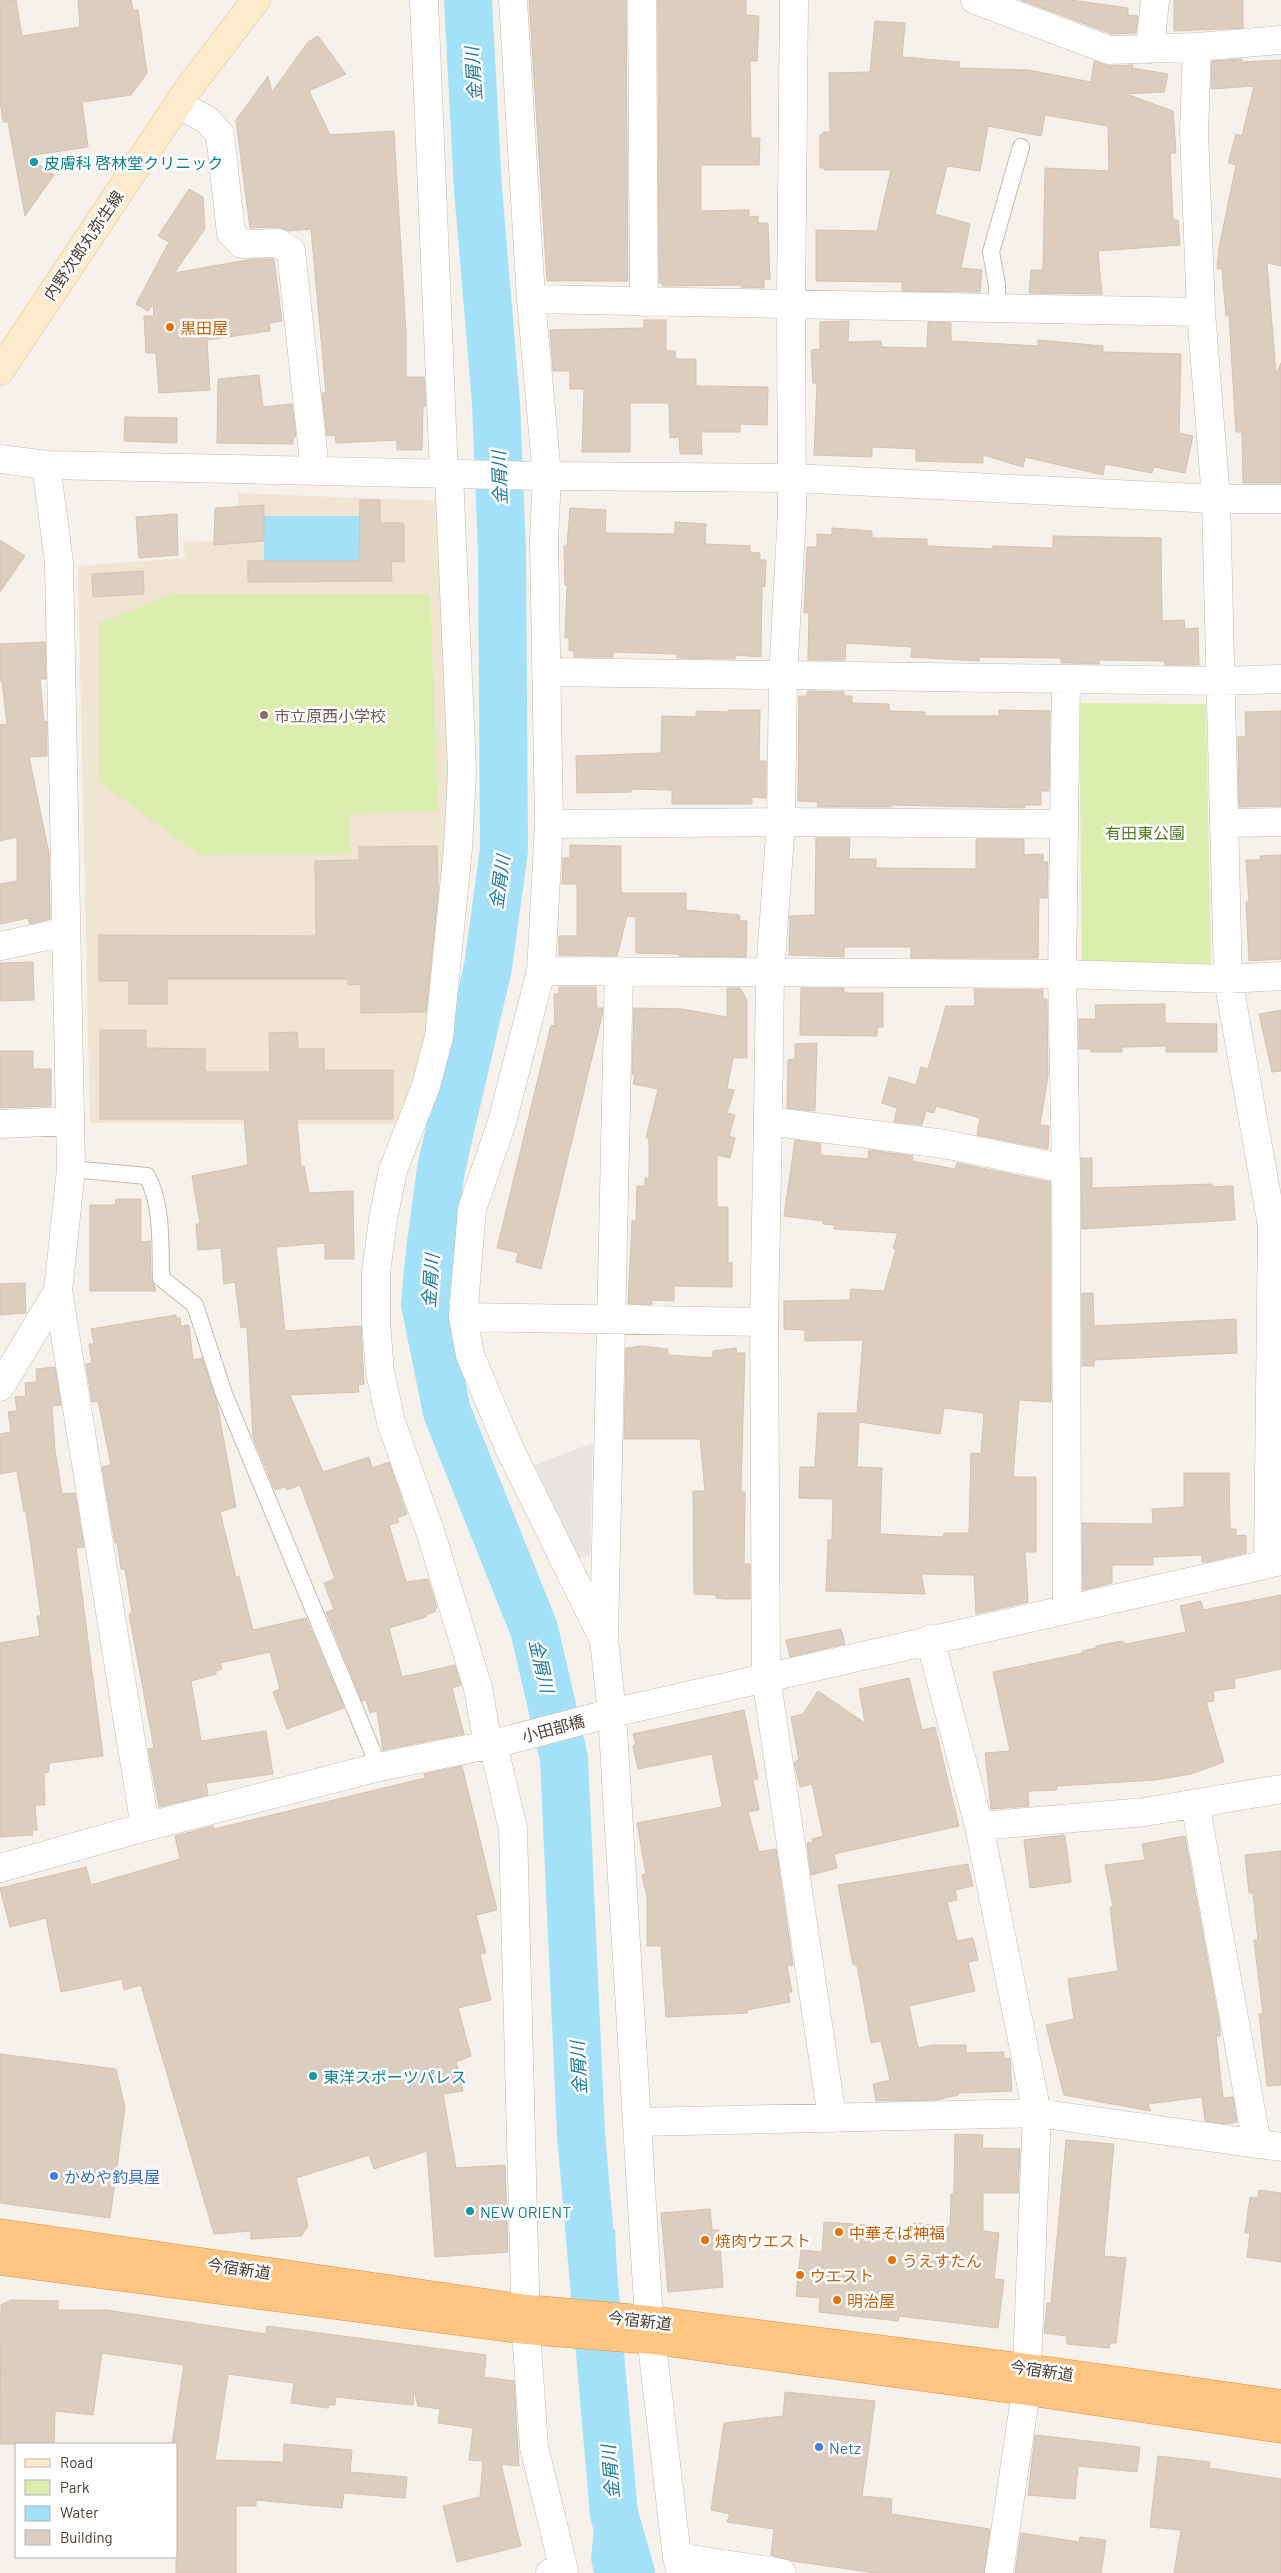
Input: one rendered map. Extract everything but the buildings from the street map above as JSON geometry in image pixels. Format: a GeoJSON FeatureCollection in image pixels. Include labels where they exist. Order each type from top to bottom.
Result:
{"type":"FeatureCollection","features":[{"type":"Feature","properties":{"kind":"highway","name":"今宿新道"},"geometry":{"type":"LineString","coordinates":[[0,2233],[526,2320]]}},
{"type":"Feature","properties":{"kind":"highway","name":"今宿新道"},"geometry":{"type":"LineString","coordinates":[[0,2261],[649,2334],[1026,2380],[1281,2404]]}},
{"type":"Feature","properties":{"kind":"highway","name":"今宿新道"},"geometry":{"type":"LineString","coordinates":[[1026,2380],[1281,2429]]}},
{"type":"Feature","properties":{"kind":"main road","name":"内野次郎丸弥生線"},"geometry":{"type":"LineString","coordinates":[[0,370],[178,104],[256,0]]}},
{"type":"Feature","properties":{"kind":"street"},"geometry":{"type":"LineString","coordinates":[[424,0],[462,772],[458,848],[439,1037],[426,1086],[393,1170],[383,1219],[376,1273],[376,1322],[380,1372],[391,1422],[431,1534],[475,1679],[490,1744],[513,1828],[526,2320],[534,2447],[559,2572]]}},
{"type":"Feature","properties":{"kind":"street"},"geometry":{"type":"LineString","coordinates":[[512,0],[531,299],[547,476],[544,540],[549,824],[542,971],[502,1122],[472,1209],[463,1317],[470,1355],[510,1450],[604,1640]]}},
{"type":"Feature","properties":{"kind":"street"},"geometry":{"type":"LineString","coordinates":[[642,0],[644,302]]}},
{"type":"Feature","properties":{"kind":"street"},"geometry":{"type":"LineString","coordinates":[[794,0],[791,305],[793,478],[783,677],[781,822],[770,973],[764,1322],[766,1677],[832,2118]]}},
{"type":"Feature","properties":{"kind":"street"},"geometry":{"type":"LineString","coordinates":[[975,0],[1109,50],[1196,47],[1281,40]]}},
{"type":"Feature","properties":{"kind":"street"},"geometry":{"type":"LineString","coordinates":[[1150,49],[1155,0]]}},
{"type":"Feature","properties":{"kind":"street"},"geometry":{"type":"LineString","coordinates":[[1196,47],[1194,132],[1201,312],[1216,499],[1228,979],[1272,1224],[1276,1234],[1274,1563]]}},
{"type":"Feature","properties":{"kind":"street"},"geometry":{"type":"LineString","coordinates":[[178,104],[207,120],[220,134],[231,233],[242,244],[278,243],[291,251],[313,452],[312,470]]}},
{"type":"Feature","properties":{"kind":"street"},"geometry":{"type":"LineString","coordinates":[[531,299],[1201,312]]}},
{"type":"Feature","properties":{"kind":"street"},"geometry":{"type":"LineString","coordinates":[[0,459],[46,465],[547,476],[793,478],[1216,499],[1281,499]]}},
{"type":"Feature","properties":{"kind":"street"},"geometry":{"type":"LineString","coordinates":[[46,465],[59,562],[71,1169],[58,1291],[145,1827]]}},
{"type":"Feature","properties":{"kind":"street"},"geometry":{"type":"LineString","coordinates":[[547,672],[783,677],[1222,681],[1281,679]]}},
{"type":"Feature","properties":{"kind":"street"},"geometry":{"type":"LineString","coordinates":[[1066,679],[1062,974],[1066,1169],[1068,1609]]}},
{"type":"Feature","properties":{"kind":"street"},"geometry":{"type":"LineString","coordinates":[[549,824],[781,822],[1064,824]]}},
{"type":"Feature","properties":{"kind":"street"},"geometry":{"type":"LineString","coordinates":[[1225,824],[1281,822]]}},
{"type":"Feature","properties":{"kind":"street"},"geometry":{"type":"LineString","coordinates":[[0,946],[65,932]]}},
{"type":"Feature","properties":{"kind":"street"},"geometry":{"type":"LineString","coordinates":[[542,971],[1062,974],[1228,979],[1281,976]]}},
{"type":"Feature","properties":{"kind":"street"},"geometry":{"type":"LineString","coordinates":[[619,972],[604,1640],[612,1712],[649,2334],[679,2565],[782,2573]]}},
{"type":"Feature","properties":{"kind":"street"},"geometry":{"type":"LineString","coordinates":[[0,1124],[69,1121]]}},
{"type":"Feature","properties":{"kind":"street"},"geometry":{"type":"LineString","coordinates":[[768,1121],[944,1144],[1066,1169]]}},
{"type":"Feature","properties":{"kind":"street"},"geometry":{"type":"LineString","coordinates":[[0,1386],[58,1291]]}},
{"type":"Feature","properties":{"kind":"street"},"geometry":{"type":"LineString","coordinates":[[463,1317],[764,1322]]}},
{"type":"Feature","properties":{"kind":"street","name":"小田部橋"},"geometry":{"type":"LineString","coordinates":[[0,1868],[145,1827],[379,1767],[490,1744],[612,1712],[930,1639],[1274,1563]]}},
{"type":"Feature","properties":{"kind":"street"},"geometry":{"type":"LineString","coordinates":[[930,1639],[980,1826],[1037,2113],[1026,2380],[999,2573]]}},
{"type":"Feature","properties":{"kind":"street"},"geometry":{"type":"LineString","coordinates":[[980,1826],[1145,1812],[1281,1789]]}},
{"type":"Feature","properties":{"kind":"street"},"geometry":{"type":"LineString","coordinates":[[637,2122],[1037,2113],[1269,2146],[1195,1803]]}},
{"type":"Feature","properties":{"kind":"lane"},"geometry":{"type":"LineString","coordinates":[[997,308],[997,285],[991,252],[1021,147]]}},
{"type":"Feature","properties":{"kind":"lane"},"geometry":{"type":"LineString","coordinates":[[71,1169],[147,1176],[153,1186],[159,1218],[161,1278],[195,1305],[224,1394],[379,1767]]}},
{"type":"Feature","properties":{"kind":"shaded area","name":"市立原西小学校"},"geometry":{"type":"Polygon","coordinates":[[[238,493],[438,501],[452,865],[428,1064],[398,1124],[90,1123],[78,566],[185,558],[183,542],[238,540],[238,493]]]}},
{"type":"Feature","properties":{"kind":"shaded area"},"geometry":{"type":"Polygon","coordinates":[[[593,1443],[590,1556],[577,1559],[535,1465],[593,1443]]]}},
{"type":"Feature","properties":{"kind":"green space"},"geometry":{"type":"Polygon","coordinates":[[[173,594],[430,594],[438,811],[349,814],[351,854],[199,855],[99,781],[99,623],[173,594]]]}},
{"type":"Feature","properties":{"kind":"green space","name":"有田東公園"},"geometry":{"type":"Polygon","coordinates":[[[1079,703],[1206,704],[1211,964],[1082,961],[1079,703]]]}},
{"type":"Feature","properties":{"kind":"water"},"geometry":{"type":"Polygon","coordinates":[[[264,516],[360,516],[359,561],[264,561],[264,516]]]}},
{"type":"Feature","properties":{"kind":"water"},"geometry":{"type":"Polygon","coordinates":[[[587,2221],[615,2230],[622,2382],[611,2495],[621,2573],[594,2573],[591,2559],[609,2369],[587,2221]]]}},
{"type":"Feature","properties":{"kind":"pier"},"geometry":{"type":"Polygon","coordinates":[[[593,2280],[620,2284],[624,2370],[607,2368],[593,2280]]]}},
{"type":"Feature","properties":{"kind":"waterway","name":"金屑川"},"geometry":{"type":"LineString","coordinates":[[468,0],[478,189],[496,403],[502,552],[504,850],[488,967],[441,1169],[425,1304],[447,1412],[534,1629],[564,1758],[581,2134],[614,2514],[631,2573]]}},
{"type":"Feature","properties":{"kind":"place","name":"皮膚科 啓林堂クリニック"},"geometry":{"type":"Point","coordinates":[34,162]}},
{"type":"Feature","properties":{"kind":"place","name":"黒田屋"},"geometry":{"type":"Point","coordinates":[170,327]}},
{"type":"Feature","properties":{"kind":"place","name":"市立原西小学校"},"geometry":{"type":"Point","coordinates":[264,715]}},
{"type":"Feature","properties":{"kind":"place","name":"東洋スポーツパレス"},"geometry":{"type":"Point","coordinates":[313,2076]}},
{"type":"Feature","properties":{"kind":"place","name":"かめや釣具屋"},"geometry":{"type":"Point","coordinates":[54,2176]}},
{"type":"Feature","properties":{"kind":"place","name":"NEW ORIENT"},"geometry":{"type":"Point","coordinates":[470,2211]}},
{"type":"Feature","properties":{"kind":"place","name":"中華そば神福"},"geometry":{"type":"Point","coordinates":[839,2232]}},
{"type":"Feature","properties":{"kind":"place","name":"焼肉ウエスト"},"geometry":{"type":"Point","coordinates":[705,2240]}},
{"type":"Feature","properties":{"kind":"place","name":"うえすたん"},"geometry":{"type":"Point","coordinates":[892,2260]}},
{"type":"Feature","properties":{"kind":"place","name":"ウエスト"},"geometry":{"type":"Point","coordinates":[800,2275]}},
{"type":"Feature","properties":{"kind":"place","name":"明治屋"},"geometry":{"type":"Point","coordinates":[837,2300]}},
{"type":"Feature","properties":{"kind":"place","name":"Netz"},"geometry":{"type":"Point","coordinates":[819,2447]}}]}
